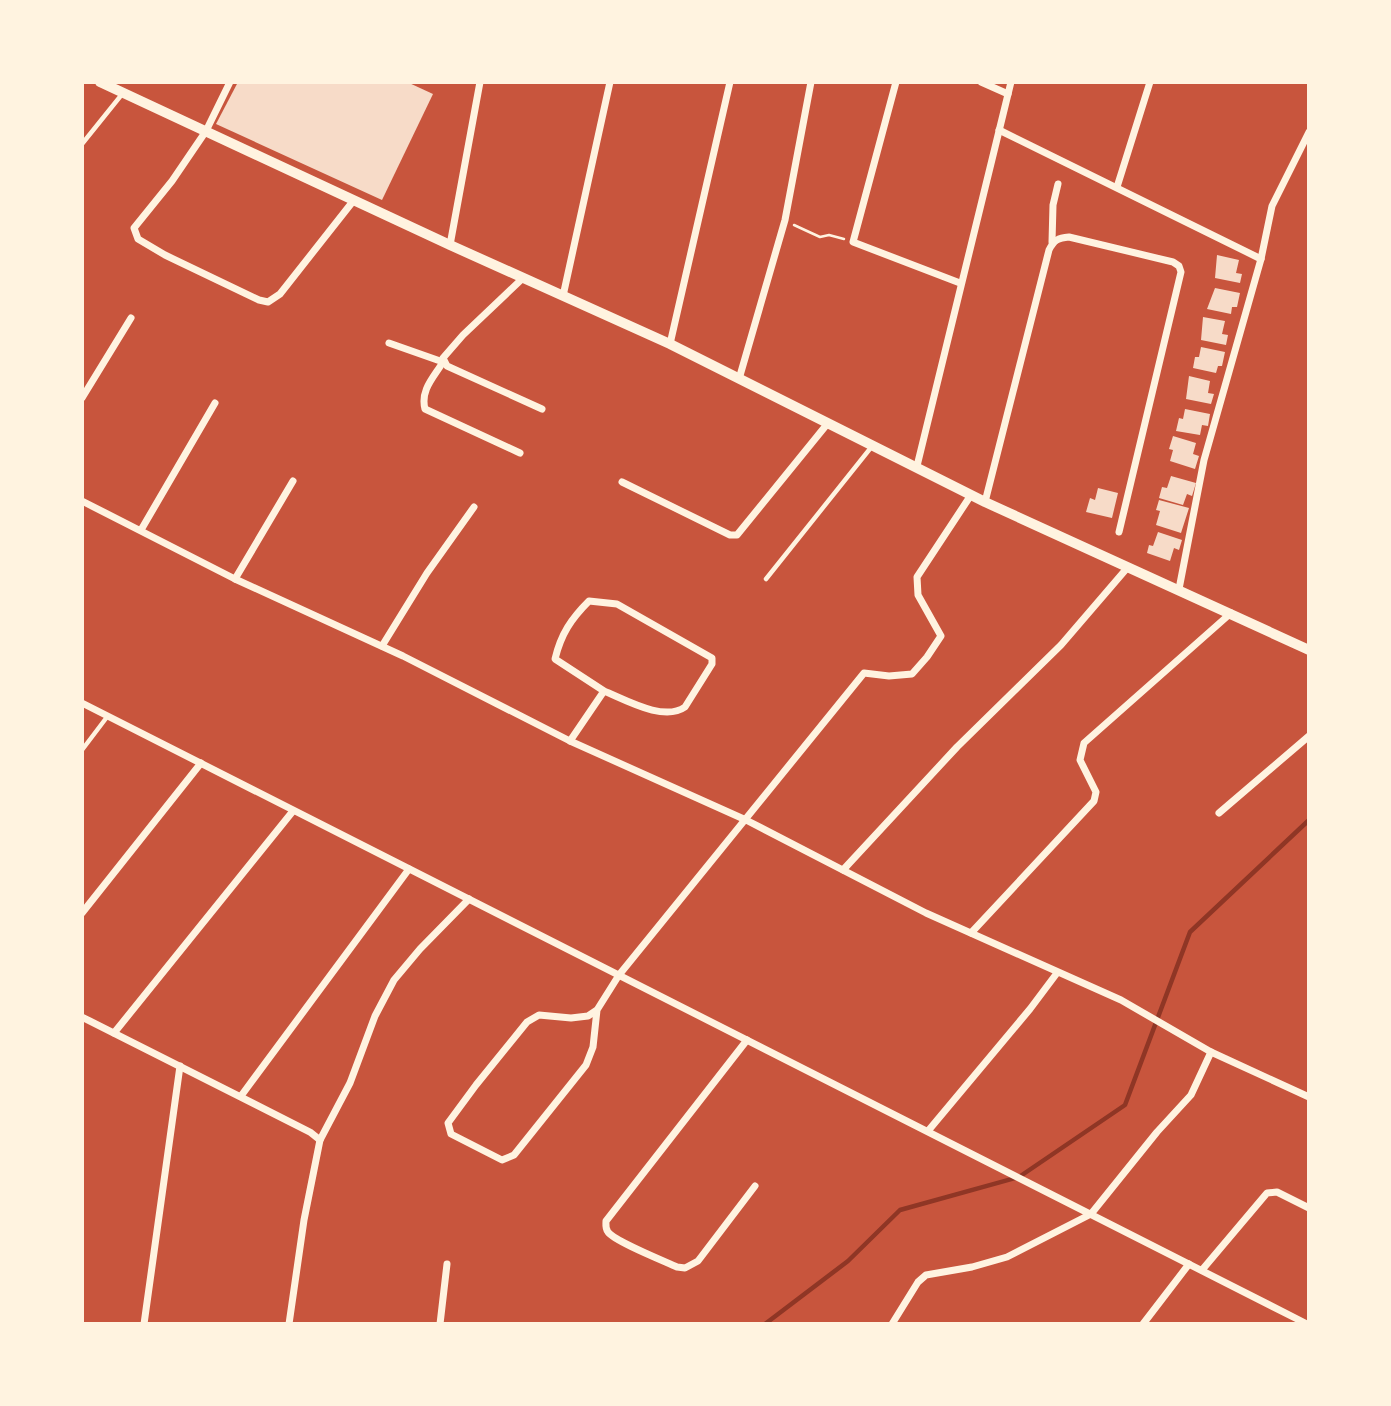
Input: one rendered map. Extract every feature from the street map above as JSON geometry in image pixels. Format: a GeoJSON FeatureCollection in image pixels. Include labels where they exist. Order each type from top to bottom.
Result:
{"type":"FeatureCollection","features":[{"type":"Feature","properties":{"kind":"street"},"geometry":{"type":"LineString","coordinates":[[100,82],[670,344],[985,502],[1309,650]]}},
{"type":"Feature","properties":{"kind":"street"},"geometry":{"type":"LineString","coordinates":[[230,82],[206,131],[172,181],[134,228],[138,239],[165,255],[268,302],[280,294],[354,200]]}},
{"type":"Feature","properties":{"kind":"street"},"geometry":{"type":"LineString","coordinates":[[450,245],[480,82]]}},
{"type":"Feature","properties":{"kind":"street"},"geometry":{"type":"LineString","coordinates":[[563,296],[610,82]]}},
{"type":"Feature","properties":{"kind":"street"},"geometry":{"type":"LineString","coordinates":[[670,344],[730,82]]}},
{"type":"Feature","properties":{"kind":"street"},"geometry":{"type":"LineString","coordinates":[[739,379],[785,220],[811,82]]}},
{"type":"Feature","properties":{"kind":"street"},"geometry":{"type":"LineString","coordinates":[[896,82],[853,242],[960,283]]}},
{"type":"Feature","properties":{"kind":"street"},"geometry":{"type":"LineString","coordinates":[[981,82],[1008,94]]}},
{"type":"Feature","properties":{"kind":"street"},"geometry":{"type":"LineString","coordinates":[[917,466],[1011,82]]}},
{"type":"Feature","properties":{"kind":"street"},"geometry":{"type":"LineString","coordinates":[[1117,187],[1150,82]]}},
{"type":"Feature","properties":{"kind":"street"},"geometry":{"type":"LineString","coordinates":[[999,130],[1261,259]]}},
{"type":"Feature","properties":{"kind":"street"},"geometry":{"type":"LineString","coordinates":[[1179,589],[1204,460],[1261,259],[1272,205],[1309,132]]}},
{"type":"Feature","properties":{"kind":"street"},"geometry":{"type":"LineString","coordinates":[[985,502],[1052,242],[1053,205],[1058,184]]}},
{"type":"Feature","properties":{"kind":"street"},"geometry":{"type":"LineString","coordinates":[[1052,242],[1069,237],[1173,262],[1179,266],[1181,272],[1119,531]]}},
{"type":"Feature","properties":{"kind":"street"},"geometry":{"type":"LineString","coordinates":[[520,453],[425,409],[422,398],[443,362],[444,354],[523,278]]}},
{"type":"Feature","properties":{"kind":"street"},"geometry":{"type":"LineString","coordinates":[[82,398],[131,318]]}},
{"type":"Feature","properties":{"kind":"street"},"geometry":{"type":"LineString","coordinates":[[389,343],[443,362],[542,409]]}},
{"type":"Feature","properties":{"kind":"street"},"geometry":{"type":"LineString","coordinates":[[141,530],[215,403]]}},
{"type":"Feature","properties":{"kind":"street"},"geometry":{"type":"LineString","coordinates":[[622,482],[730,535],[737,535],[828,423]]}},
{"type":"Feature","properties":{"kind":"street"},"geometry":{"type":"LineString","coordinates":[[235,579],[293,481]]}},
{"type":"Feature","properties":{"kind":"street"},"geometry":{"type":"LineString","coordinates":[[597,1010],[582,1018],[539,1015],[527,1022],[448,1123],[451,1134],[502,1160],[514,1155],[586,1065],[593,1047],[597,1010],[619,975],[864,673],[889,676],[912,674],[928,657],[942,636],[918,596],[917,577],[971,495]]}},
{"type":"Feature","properties":{"kind":"street"},"geometry":{"type":"LineString","coordinates":[[82,501],[235,579],[382,646],[570,741],[746,820],[971,933],[1121,1000],[1212,1052],[1309,1097]]}},
{"type":"Feature","properties":{"kind":"street"},"geometry":{"type":"LineString","coordinates":[[382,646],[474,506]]}},
{"type":"Feature","properties":{"kind":"street"},"geometry":{"type":"LineString","coordinates":[[844,870],[957,747],[1061,645],[1128,567]]}},
{"type":"Feature","properties":{"kind":"street"},"geometry":{"type":"LineString","coordinates":[[589,601],[617,604],[712,658],[712,664],[685,707],[679,711],[662,713],[604,691],[555,659],[560,639],[572,618],[589,601]]}},
{"type":"Feature","properties":{"kind":"street"},"geometry":{"type":"LineString","coordinates":[[971,933],[1094,801],[1096,792],[1080,760],[1084,743],[1231,613]]}},
{"type":"Feature","properties":{"kind":"street"},"geometry":{"type":"LineString","coordinates":[[570,741],[604,691]]}},
{"type":"Feature","properties":{"kind":"street"},"geometry":{"type":"LineString","coordinates":[[82,703],[1307,1324]]}},
{"type":"Feature","properties":{"kind":"street"},"geometry":{"type":"LineString","coordinates":[[1219,813],[1309,736]]}},
{"type":"Feature","properties":{"kind":"street"},"geometry":{"type":"LineString","coordinates":[[82,913],[201,764]]}},
{"type":"Feature","properties":{"kind":"street"},"geometry":{"type":"LineString","coordinates":[[114,1033],[293,811]]}},
{"type":"Feature","properties":{"kind":"street"},"geometry":{"type":"LineString","coordinates":[[241,1096],[409,869]]}},
{"type":"Feature","properties":{"kind":"street"},"geometry":{"type":"LineString","coordinates":[[289,1324],[304,1220],[320,1140],[350,1083],[375,1016],[394,980],[469,899]]}},
{"type":"Feature","properties":{"kind":"street"},"geometry":{"type":"LineString","coordinates":[[928,1131],[1030,1009],[1057,972]]}},
{"type":"Feature","properties":{"kind":"street"},"geometry":{"type":"LineString","coordinates":[[82,1017],[241,1096],[310,1132],[320,1140]]}},
{"type":"Feature","properties":{"kind":"street"},"geometry":{"type":"LineString","coordinates":[[747,1040],[606,1221],[606,1228],[608,1233],[619,1240],[677,1267],[685,1268],[698,1261],[755,1186]]}},
{"type":"Feature","properties":{"kind":"street"},"geometry":{"type":"LineString","coordinates":[[892,1324],[918,1282],[926,1275],[972,1267],[1007,1257],[1091,1214],[1191,1094],[1212,1052]]}},
{"type":"Feature","properties":{"kind":"street"},"geometry":{"type":"LineString","coordinates":[[144,1324],[180,1066]]}},
{"type":"Feature","properties":{"kind":"street"},"geometry":{"type":"LineString","coordinates":[[1202,1270],[1267,1193],[1277,1192],[1309,1208]]}},
{"type":"Feature","properties":{"kind":"street"},"geometry":{"type":"LineString","coordinates":[[440,1324],[447,1264]]}},
{"type":"Feature","properties":{"kind":"street"},"geometry":{"type":"LineString","coordinates":[[1143,1324],[1189,1264]]}},
{"type":"Feature","properties":{"kind":"lane"},"geometry":{"type":"LineString","coordinates":[[82,144],[124,93]]}},
{"type":"Feature","properties":{"kind":"lane"},"geometry":{"type":"LineString","coordinates":[[766,579],[873,445]]}},
{"type":"Feature","properties":{"kind":"lane"},"geometry":{"type":"LineString","coordinates":[[82,750],[107,716]]}},
{"type":"Feature","properties":{"kind":"path"},"geometry":{"type":"LineString","coordinates":[[785,220],[820,237],[837,236],[853,242]]}},
{"type":"Feature","properties":{"kind":"building"},"geometry":{"type":"Polygon","coordinates":[[[238,82],[407,82],[433,94],[382,200],[216,124],[238,82]]]}},
{"type":"Feature","properties":{"kind":"building"},"geometry":{"type":"Polygon","coordinates":[[[1217,255],[1239,260],[1236,273],[1242,274],[1240,283],[1215,278],[1217,255]]]}},
{"type":"Feature","properties":{"kind":"building"},"geometry":{"type":"Polygon","coordinates":[[[1215,288],[1240,293],[1237,307],[1232,307],[1231,314],[1207,309],[1215,288]]]}},
{"type":"Feature","properties":{"kind":"building"},"geometry":{"type":"Polygon","coordinates":[[[1203,317],[1225,321],[1222,334],[1228,335],[1226,345],[1201,340],[1203,317]]]}},
{"type":"Feature","properties":{"kind":"building"},"geometry":{"type":"Polygon","coordinates":[[[1201,347],[1225,352],[1222,366],[1218,366],[1216,373],[1193,368],[1201,347]]]}},
{"type":"Feature","properties":{"kind":"building"},"geometry":{"type":"Polygon","coordinates":[[[1189,376],[1210,381],[1208,393],[1214,394],[1211,404],[1186,399],[1189,376]]]}},
{"type":"Feature","properties":{"kind":"building"},"geometry":{"type":"Polygon","coordinates":[[[1185,409],[1210,414],[1208,426],[1202,425],[1200,435],[1176,431],[1179,418],[1183,419],[1185,409]]]}},
{"type":"Feature","properties":{"kind":"building"},"geometry":{"type":"Polygon","coordinates":[[[1173,436],[1196,443],[1193,454],[1199,456],[1195,469],[1170,461],[1173,450],[1169,449],[1173,436]]]}},
{"type":"Feature","properties":{"kind":"building"},"geometry":{"type":"Polygon","coordinates":[[[1171,476],[1196,483],[1192,496],[1187,494],[1183,505],[1159,498],[1162,487],[1167,488],[1171,476]]]}},
{"type":"Feature","properties":{"kind":"building"},"geometry":{"type":"Polygon","coordinates":[[[1098,488],[1118,493],[1112,518],[1086,512],[1090,498],[1095,500],[1098,488]]]}},
{"type":"Feature","properties":{"kind":"building"},"geometry":{"type":"Polygon","coordinates":[[[1159,500],[1189,508],[1181,533],[1156,525],[1160,511],[1156,510],[1159,500]]]}},
{"type":"Feature","properties":{"kind":"building"},"geometry":{"type":"Polygon","coordinates":[[[1158,532],[1182,540],[1179,550],[1174,548],[1170,561],[1147,553],[1158,532]]]}},
{"type":"Feature","properties":{"kind":"waterway"},"geometry":{"type":"LineString","coordinates":[[765,1324],[848,1261],[900,1210],[1019,1177],[1125,1105],[1190,932],[1309,820]]}}]}
